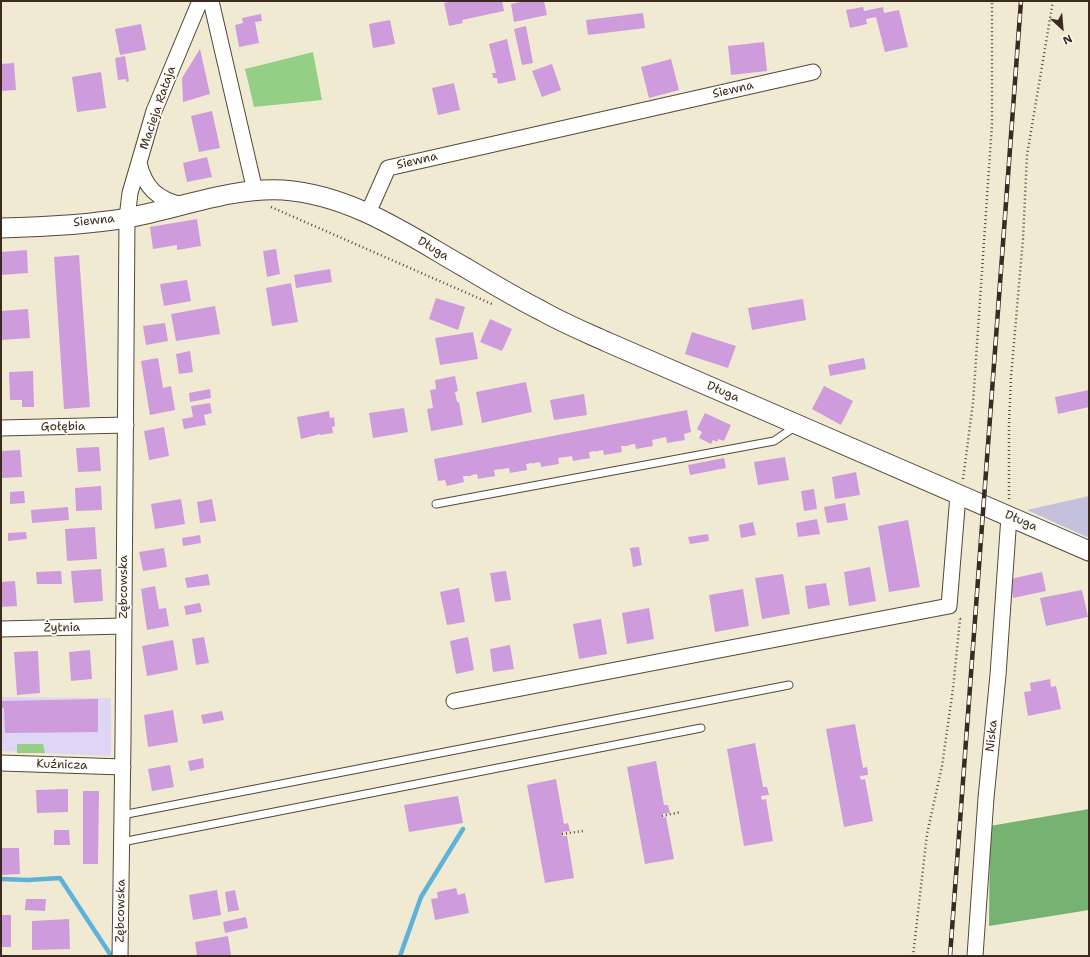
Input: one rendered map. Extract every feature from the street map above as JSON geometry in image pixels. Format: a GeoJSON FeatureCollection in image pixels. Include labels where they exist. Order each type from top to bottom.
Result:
{"type":"FeatureCollection","features":[{"type":"Feature","properties":{"kind":"street","name":"Macieja Rataja"},"geometry":{"type":"LineString","coordinates":[[127,218],[130,193],[154,111],[200,1]]}},
{"type":"Feature","properties":{"kind":"street"},"geometry":{"type":"LineString","coordinates":[[211,1],[260,198]]}},
{"type":"Feature","properties":{"kind":"street","name":"Siewna"},"geometry":{"type":"LineString","coordinates":[[1,228],[54,225],[127,218],[182,205],[260,198],[282,190],[313,194],[339,201],[368,213],[388,168],[813,72]]}},
{"type":"Feature","properties":{"kind":"street"},"geometry":{"type":"LineString","coordinates":[[139,163],[142,176],[152,190],[168,202],[182,205]]}},
{"type":"Feature","properties":{"kind":"street","name":"Długa"},"geometry":{"type":"LineString","coordinates":[[368,213],[543,312],[607,342],[1089,551]]}},
{"type":"Feature","properties":{"kind":"street","name":"Zębcowska"},"geometry":{"type":"LineString","coordinates":[[120,956],[123,767],[127,218]]}},
{"type":"Feature","properties":{"kind":"street","name":"Gołębia"},"geometry":{"type":"LineString","coordinates":[[1,428],[126,425]]}},
{"type":"Feature","properties":{"kind":"street"},"geometry":{"type":"LineString","coordinates":[[454,701],[949,606],[958,495]]}},
{"type":"Feature","properties":{"kind":"street","name":"Niska"},"geometry":{"type":"LineString","coordinates":[[975,956],[986,798],[998,675],[1009,516]]}},
{"type":"Feature","properties":{"kind":"street","name":"Żytnia"},"geometry":{"type":"LineString","coordinates":[[1,629],[124,626]]}},
{"type":"Feature","properties":{"kind":"street","name":"Kuźnicza"},"geometry":{"type":"LineString","coordinates":[[1,763],[123,767]]}},
{"type":"Feature","properties":{"kind":"lane"},"geometry":{"type":"LineString","coordinates":[[436,504],[774,441],[798,424]]}},
{"type":"Feature","properties":{"kind":"lane"},"geometry":{"type":"LineString","coordinates":[[122,815],[789,685]]}},
{"type":"Feature","properties":{"kind":"lane"},"geometry":{"type":"LineString","coordinates":[[122,842],[701,728]]}},
{"type":"Feature","properties":{"kind":"path"},"geometry":{"type":"LineString","coordinates":[[958,495],[963,478],[974,388],[992,124],[992,1]]}},
{"type":"Feature","properties":{"kind":"path"},"geometry":{"type":"LineString","coordinates":[[1009,516],[1009,424],[1011,377],[1023,239],[1027,155],[1053,1]]}},
{"type":"Feature","properties":{"kind":"path"},"geometry":{"type":"LineString","coordinates":[[260,198],[496,306]]}},
{"type":"Feature","properties":{"kind":"path"},"geometry":{"type":"LineString","coordinates":[[913,956],[927,834],[942,766],[954,681],[960,619],[949,606]]}},
{"type":"Feature","properties":{"kind":"path"},"geometry":{"type":"LineString","coordinates":[[662,816],[681,812]]}},
{"type":"Feature","properties":{"kind":"path"},"geometry":{"type":"LineString","coordinates":[[562,834],[583,831]]}},
{"type":"Feature","properties":{"kind":"shaded area"},"geometry":{"type":"Polygon","coordinates":[[[1089,496],[1089,538],[1027,510],[1089,496]]]}},
{"type":"Feature","properties":{"kind":"shaded area"},"geometry":{"type":"Polygon","coordinates":[[[1,697],[111,698],[111,756],[1,751],[1,697]]]}},
{"type":"Feature","properties":{"kind":"green space"},"geometry":{"type":"Polygon","coordinates":[[[313,52],[322,100],[254,107],[245,69],[313,52]]]}},
{"type":"Feature","properties":{"kind":"green space"},"geometry":{"type":"Polygon","coordinates":[[[17,744],[43,744],[45,753],[17,753],[17,744]]]}},
{"type":"Feature","properties":{"kind":"green space"},"geometry":{"type":"Polygon","coordinates":[[[1089,809],[1089,910],[989,926],[990,826],[1089,809]]]}},
{"type":"Feature","properties":{"kind":"building"},"geometry":{"type":"Polygon","coordinates":[[[451,1],[502,1],[504,11],[462,20],[463,23],[449,26],[444,3],[451,1]]]}},
{"type":"Feature","properties":{"kind":"building"},"geometry":{"type":"Polygon","coordinates":[[[525,1],[544,1],[547,15],[514,22],[511,4],[525,1]]]}},
{"type":"Feature","properties":{"kind":"building"},"geometry":{"type":"Polygon","coordinates":[[[863,7],[864,11],[883,7],[884,13],[899,10],[908,47],[885,52],[876,17],[866,19],[867,24],[850,28],[846,10],[863,7]]]}},
{"type":"Feature","properties":{"kind":"building"},"geometry":{"type":"Polygon","coordinates":[[[643,13],[645,28],[588,35],[586,20],[643,13]]]}},
{"type":"Feature","properties":{"kind":"building"},"geometry":{"type":"Polygon","coordinates":[[[261,14],[262,21],[255,22],[259,43],[239,47],[235,25],[243,23],[242,18],[261,14]]]}},
{"type":"Feature","properties":{"kind":"building"},"geometry":{"type":"Polygon","coordinates":[[[390,20],[395,44],[373,48],[369,24],[390,20]]]}},
{"type":"Feature","properties":{"kind":"building"},"geometry":{"type":"Polygon","coordinates":[[[141,24],[146,50],[120,55],[115,29],[141,24]]]}},
{"type":"Feature","properties":{"kind":"building"},"geometry":{"type":"Polygon","coordinates":[[[526,26],[533,63],[522,65],[514,29],[526,26]]]}},
{"type":"Feature","properties":{"kind":"building"},"geometry":{"type":"Polygon","coordinates":[[[507,39],[516,80],[498,84],[497,78],[493,78],[492,73],[496,73],[489,44],[507,39]]]}},
{"type":"Feature","properties":{"kind":"building"},"geometry":{"type":"Polygon","coordinates":[[[764,42],[767,71],[731,75],[728,46],[764,42]]]}},
{"type":"Feature","properties":{"kind":"building"},"geometry":{"type":"Polygon","coordinates":[[[200,49],[210,94],[183,102],[182,78],[200,49]]]}},
{"type":"Feature","properties":{"kind":"building"},"geometry":{"type":"Polygon","coordinates":[[[125,56],[129,81],[126,82],[126,79],[118,80],[115,58],[125,56]]]}},
{"type":"Feature","properties":{"kind":"building"},"geometry":{"type":"Polygon","coordinates":[[[671,59],[679,90],[649,98],[641,67],[671,59]]]}},
{"type":"Feature","properties":{"kind":"building"},"geometry":{"type":"Polygon","coordinates":[[[14,63],[16,90],[1,91],[1,64],[14,63]]]}},
{"type":"Feature","properties":{"kind":"building"},"geometry":{"type":"Polygon","coordinates":[[[552,64],[561,90],[542,97],[532,71],[552,64]]]}},
{"type":"Feature","properties":{"kind":"building"},"geometry":{"type":"Polygon","coordinates":[[[101,72],[106,108],[77,112],[72,77],[101,72]]]}},
{"type":"Feature","properties":{"kind":"building"},"geometry":{"type":"Polygon","coordinates":[[[454,83],[460,110],[438,115],[432,88],[454,83]]]}},
{"type":"Feature","properties":{"kind":"building"},"geometry":{"type":"Polygon","coordinates":[[[212,111],[220,148],[199,152],[191,116],[212,111]]]}},
{"type":"Feature","properties":{"kind":"building"},"geometry":{"type":"Polygon","coordinates":[[[207,157],[212,177],[187,182],[183,163],[207,157]]]}},
{"type":"Feature","properties":{"kind":"building"},"geometry":{"type":"Polygon","coordinates":[[[197,219],[201,246],[177,250],[177,245],[153,249],[150,227],[197,219]]]}},
{"type":"Feature","properties":{"kind":"building"},"geometry":{"type":"Polygon","coordinates":[[[276,249],[280,274],[267,277],[263,251],[276,249]]]}},
{"type":"Feature","properties":{"kind":"building"},"geometry":{"type":"Polygon","coordinates":[[[27,250],[28,273],[1,275],[1,252],[27,250]]]}},
{"type":"Feature","properties":{"kind":"building"},"geometry":{"type":"Polygon","coordinates":[[[79,255],[90,407],[64,409],[54,257],[79,255]]]}},
{"type":"Feature","properties":{"kind":"building"},"geometry":{"type":"Polygon","coordinates":[[[330,269],[332,282],[296,288],[294,275],[330,269]]]}},
{"type":"Feature","properties":{"kind":"building"},"geometry":{"type":"Polygon","coordinates":[[[187,280],[191,301],[164,306],[160,284],[187,280]]]}},
{"type":"Feature","properties":{"kind":"building"},"geometry":{"type":"Polygon","coordinates":[[[291,283],[298,322],[272,326],[266,288],[291,283]]]}},
{"type":"Feature","properties":{"kind":"building"},"geometry":{"type":"Polygon","coordinates":[[[436,298],[465,307],[458,330],[429,319],[436,298]]]}},
{"type":"Feature","properties":{"kind":"building"},"geometry":{"type":"Polygon","coordinates":[[[803,299],[806,320],[752,330],[748,308],[803,299]]]}},
{"type":"Feature","properties":{"kind":"building"},"geometry":{"type":"Polygon","coordinates":[[[215,306],[220,334],[176,341],[171,314],[215,306]]]}},
{"type":"Feature","properties":{"kind":"building"},"geometry":{"type":"Polygon","coordinates":[[[28,309],[30,338],[1,340],[1,311],[28,309]]]}},
{"type":"Feature","properties":{"kind":"building"},"geometry":{"type":"Polygon","coordinates":[[[490,319],[512,329],[502,351],[480,342],[490,319]]]}},
{"type":"Feature","properties":{"kind":"building"},"geometry":{"type":"Polygon","coordinates":[[[165,323],[168,341],[146,345],[143,326],[165,323]]]}},
{"type":"Feature","properties":{"kind":"building"},"geometry":{"type":"Polygon","coordinates":[[[473,332],[478,359],[440,365],[435,338],[473,332]]]}},
{"type":"Feature","properties":{"kind":"building"},"geometry":{"type":"Polygon","coordinates":[[[692,332],[736,346],[728,368],[685,354],[692,332]]]}},
{"type":"Feature","properties":{"kind":"building"},"geometry":{"type":"Polygon","coordinates":[[[190,351],[193,372],[179,374],[176,354],[190,351]]]}},
{"type":"Feature","properties":{"kind":"building"},"geometry":{"type":"Polygon","coordinates":[[[158,358],[163,388],[171,386],[175,410],[150,415],[141,361],[158,358]]]}},
{"type":"Feature","properties":{"kind":"building"},"geometry":{"type":"Polygon","coordinates":[[[864,358],[866,369],[830,376],[828,365],[864,358]]]}},
{"type":"Feature","properties":{"kind":"building"},"geometry":{"type":"Polygon","coordinates":[[[33,371],[34,407],[22,407],[22,400],[10,400],[9,372],[33,371]]]}},
{"type":"Feature","properties":{"kind":"building"},"geometry":{"type":"Polygon","coordinates":[[[455,376],[458,391],[455,392],[457,402],[459,402],[463,425],[431,431],[427,409],[433,408],[430,390],[436,389],[435,380],[455,376]]]}},
{"type":"Feature","properties":{"kind":"building"},"geometry":{"type":"Polygon","coordinates":[[[526,382],[532,412],[482,423],[476,392],[526,382]]]}},
{"type":"Feature","properties":{"kind":"building"},"geometry":{"type":"Polygon","coordinates":[[[824,386],[853,401],[841,425],[812,409],[824,386]]]}},
{"type":"Feature","properties":{"kind":"building"},"geometry":{"type":"Polygon","coordinates":[[[210,389],[211,398],[190,402],[189,393],[210,389]]]}},
{"type":"Feature","properties":{"kind":"building"},"geometry":{"type":"Polygon","coordinates":[[[1089,390],[1089,407],[1058,414],[1055,397],[1089,390]]]}},
{"type":"Feature","properties":{"kind":"building"},"geometry":{"type":"Polygon","coordinates":[[[584,394],[587,415],[554,420],[550,400],[584,394]]]}},
{"type":"Feature","properties":{"kind":"building"},"geometry":{"type":"Polygon","coordinates":[[[210,403],[212,413],[204,415],[206,425],[184,429],[182,419],[193,417],[191,406],[210,403]]]}},
{"type":"Feature","properties":{"kind":"building"},"geometry":{"type":"Polygon","coordinates":[[[404,408],[408,432],[373,438],[369,413],[404,408]]]}},
{"type":"Feature","properties":{"kind":"building"},"geometry":{"type":"Polygon","coordinates":[[[687,410],[691,432],[684,434],[685,440],[667,443],[666,437],[652,440],[653,446],[636,449],[635,444],[621,446],[622,452],[604,455],[603,450],[589,452],[590,458],[573,461],[572,456],[558,458],[559,464],[541,467],[540,462],[526,464],[527,470],[510,473],[509,468],[494,470],[495,476],[478,479],[477,474],[463,476],[464,482],[447,486],[445,480],[438,481],[434,459],[687,410]]]}},
{"type":"Feature","properties":{"kind":"building"},"geometry":{"type":"Polygon","coordinates":[[[329,411],[330,418],[334,417],[335,426],[332,427],[333,433],[320,434],[301,439],[297,417],[329,411]]]}},
{"type":"Feature","properties":{"kind":"building"},"geometry":{"type":"Polygon","coordinates":[[[705,413],[731,425],[724,441],[718,439],[717,442],[713,440],[711,444],[699,438],[702,432],[697,429],[705,413]]]}},
{"type":"Feature","properties":{"kind":"building"},"geometry":{"type":"Polygon","coordinates":[[[164,427],[169,456],[149,460],[144,431],[164,427]]]}},
{"type":"Feature","properties":{"kind":"building"},"geometry":{"type":"Polygon","coordinates":[[[99,447],[101,471],[78,472],[76,448],[99,447]]]}},
{"type":"Feature","properties":{"kind":"building"},"geometry":{"type":"Polygon","coordinates":[[[20,450],[22,477],[1,478],[1,451],[20,450]]]}},
{"type":"Feature","properties":{"kind":"building"},"geometry":{"type":"Polygon","coordinates":[[[785,457],[789,480],[758,485],[754,462],[785,457]]]}},
{"type":"Feature","properties":{"kind":"building"},"geometry":{"type":"Polygon","coordinates":[[[724,458],[726,468],[690,475],[688,465],[724,458]]]}},
{"type":"Feature","properties":{"kind":"building"},"geometry":{"type":"Polygon","coordinates":[[[856,472],[860,495],[835,499],[832,477],[856,472]]]}},
{"type":"Feature","properties":{"kind":"building"},"geometry":{"type":"Polygon","coordinates":[[[101,486],[102,510],[76,511],[75,488],[101,486]]]}},
{"type":"Feature","properties":{"kind":"building"},"geometry":{"type":"Polygon","coordinates":[[[814,489],[817,509],[804,511],[801,491],[814,489]]]}},
{"type":"Feature","properties":{"kind":"building"},"geometry":{"type":"Polygon","coordinates":[[[24,491],[25,503],[10,504],[10,492],[24,491]]]}},
{"type":"Feature","properties":{"kind":"building"},"geometry":{"type":"Polygon","coordinates":[[[181,499],[185,524],[155,529],[151,504],[181,499]]]}},
{"type":"Feature","properties":{"kind":"building"},"geometry":{"type":"Polygon","coordinates":[[[212,499],[216,521],[200,523],[197,502],[212,499]]]}},
{"type":"Feature","properties":{"kind":"building"},"geometry":{"type":"Polygon","coordinates":[[[845,503],[848,520],[827,523],[824,507],[845,503]]]}},
{"type":"Feature","properties":{"kind":"building"},"geometry":{"type":"Polygon","coordinates":[[[68,507],[69,520],[32,523],[31,510],[68,507]]]}},
{"type":"Feature","properties":{"kind":"building"},"geometry":{"type":"Polygon","coordinates":[[[817,519],[820,534],[798,537],[796,523],[817,519]]]}},
{"type":"Feature","properties":{"kind":"building"},"geometry":{"type":"Polygon","coordinates":[[[908,520],[920,587],[889,592],[878,526],[908,520]]]}},
{"type":"Feature","properties":{"kind":"building"},"geometry":{"type":"Polygon","coordinates":[[[753,522],[756,535],[741,538],[739,525],[753,522]]]}},
{"type":"Feature","properties":{"kind":"building"},"geometry":{"type":"Polygon","coordinates":[[[95,527],[97,559],[67,561],[65,529],[95,527]]]}},
{"type":"Feature","properties":{"kind":"building"},"geometry":{"type":"Polygon","coordinates":[[[26,532],[27,539],[8,541],[8,533],[26,532]]]}},
{"type":"Feature","properties":{"kind":"building"},"geometry":{"type":"Polygon","coordinates":[[[708,534],[709,541],[690,544],[688,537],[708,534]]]}},
{"type":"Feature","properties":{"kind":"building"},"geometry":{"type":"Polygon","coordinates":[[[200,535],[201,543],[183,546],[182,538],[200,535]]]}},
{"type":"Feature","properties":{"kind":"building"},"geometry":{"type":"Polygon","coordinates":[[[639,547],[642,565],[633,567],[630,548],[639,547]]]}},
{"type":"Feature","properties":{"kind":"building"},"geometry":{"type":"Polygon","coordinates":[[[164,548],[167,567],[143,571],[139,552],[164,548]]]}},
{"type":"Feature","properties":{"kind":"building"},"geometry":{"type":"Polygon","coordinates":[[[870,567],[876,601],[849,606],[844,572],[870,567]]]}},
{"type":"Feature","properties":{"kind":"building"},"geometry":{"type":"Polygon","coordinates":[[[101,569],[103,601],[74,603],[71,571],[101,569]]]}},
{"type":"Feature","properties":{"kind":"building"},"geometry":{"type":"Polygon","coordinates":[[[61,571],[62,584],[37,584],[36,572],[61,571]]]}},
{"type":"Feature","properties":{"kind":"building"},"geometry":{"type":"Polygon","coordinates":[[[506,571],[511,600],[495,602],[490,573],[506,571]]]}},
{"type":"Feature","properties":{"kind":"building"},"geometry":{"type":"Polygon","coordinates":[[[1042,572],[1046,591],[1013,598],[1010,579],[1042,572]]]}},
{"type":"Feature","properties":{"kind":"building"},"geometry":{"type":"Polygon","coordinates":[[[208,574],[210,585],[187,588],[185,578],[208,574]]]}},
{"type":"Feature","properties":{"kind":"building"},"geometry":{"type":"Polygon","coordinates":[[[783,574],[790,614],[762,619],[755,578],[783,574]]]}},
{"type":"Feature","properties":{"kind":"building"},"geometry":{"type":"Polygon","coordinates":[[[15,581],[17,606],[1,607],[1,582],[15,581]]]}},
{"type":"Feature","properties":{"kind":"building"},"geometry":{"type":"Polygon","coordinates":[[[826,583],[830,605],[808,609],[805,586],[826,583]]]}},
{"type":"Feature","properties":{"kind":"building"},"geometry":{"type":"Polygon","coordinates":[[[155,586],[159,609],[166,608],[169,626],[147,630],[141,589],[155,586]]]}},
{"type":"Feature","properties":{"kind":"building"},"geometry":{"type":"Polygon","coordinates":[[[459,588],[465,622],[447,625],[440,592],[459,588]]]}},
{"type":"Feature","properties":{"kind":"building"},"geometry":{"type":"Polygon","coordinates":[[[743,589],[749,626],[715,632],[709,595],[743,589]]]}},
{"type":"Feature","properties":{"kind":"building"},"geometry":{"type":"Polygon","coordinates":[[[1082,590],[1088,617],[1046,626],[1040,598],[1082,590]]]}},
{"type":"Feature","properties":{"kind":"building"},"geometry":{"type":"Polygon","coordinates":[[[200,603],[202,612],[186,615],[184,606],[200,603]]]}},
{"type":"Feature","properties":{"kind":"building"},"geometry":{"type":"Polygon","coordinates":[[[649,608],[654,639],[627,644],[622,613],[649,608]]]}},
{"type":"Feature","properties":{"kind":"building"},"geometry":{"type":"Polygon","coordinates":[[[601,619],[607,654],[579,659],[573,624],[601,619]]]}},
{"type":"Feature","properties":{"kind":"building"},"geometry":{"type":"Polygon","coordinates":[[[204,637],[209,663],[196,665],[192,639],[204,637]]]}},
{"type":"Feature","properties":{"kind":"building"},"geometry":{"type":"Polygon","coordinates":[[[468,637],[474,670],[456,674],[450,641],[468,637]]]}},
{"type":"Feature","properties":{"kind":"building"},"geometry":{"type":"Polygon","coordinates":[[[173,640],[178,670],[147,676],[142,646],[173,640]]]}},
{"type":"Feature","properties":{"kind":"building"},"geometry":{"type":"Polygon","coordinates":[[[510,645],[514,669],[493,672],[490,649],[510,645]]]}},
{"type":"Feature","properties":{"kind":"building"},"geometry":{"type":"Polygon","coordinates":[[[90,650],[92,679],[71,681],[69,652],[90,650]]]}},
{"type":"Feature","properties":{"kind":"building"},"geometry":{"type":"Polygon","coordinates":[[[38,651],[40,693],[17,695],[14,652],[38,651]]]}},
{"type":"Feature","properties":{"kind":"building"},"geometry":{"type":"Polygon","coordinates":[[[1050,679],[1051,687],[1056,686],[1061,709],[1028,716],[1024,692],[1031,691],[1030,683],[1050,679]]]}},
{"type":"Feature","properties":{"kind":"building"},"geometry":{"type":"Polygon","coordinates":[[[98,699],[98,732],[5,733],[4,708],[1,708],[1,701],[98,699]]]}},
{"type":"Feature","properties":{"kind":"building"},"geometry":{"type":"Polygon","coordinates":[[[173,710],[178,742],[148,747],[144,715],[173,710]]]}},
{"type":"Feature","properties":{"kind":"building"},"geometry":{"type":"Polygon","coordinates":[[[222,711],[224,720],[203,724],[201,715],[222,711]]]}},
{"type":"Feature","properties":{"kind":"building"},"geometry":{"type":"Polygon","coordinates":[[[855,724],[863,768],[867,767],[868,775],[860,776],[861,780],[865,779],[873,821],[844,827],[826,729],[855,724]]]}},
{"type":"Feature","properties":{"kind":"building"},"geometry":{"type":"Polygon","coordinates":[[[755,743],[763,787],[767,787],[769,795],[761,796],[762,800],[766,799],[773,841],[744,846],[727,749],[755,743]]]}},
{"type":"Feature","properties":{"kind":"building"},"geometry":{"type":"Polygon","coordinates":[[[203,758],[204,768],[190,771],[188,761],[203,758]]]}},
{"type":"Feature","properties":{"kind":"building"},"geometry":{"type":"Polygon","coordinates":[[[656,761],[664,805],[668,805],[670,813],[662,814],[662,818],[666,817],[674,859],[645,864],[627,767],[656,761]]]}},
{"type":"Feature","properties":{"kind":"building"},"geometry":{"type":"Polygon","coordinates":[[[170,765],[174,787],[152,791],[148,769],[170,765]]]}},
{"type":"Feature","properties":{"kind":"building"},"geometry":{"type":"Polygon","coordinates":[[[556,779],[564,824],[568,823],[570,831],[562,832],[562,836],[567,836],[574,878],[545,883],[527,785],[556,779]]]}},
{"type":"Feature","properties":{"kind":"building"},"geometry":{"type":"Polygon","coordinates":[[[68,789],[68,812],[37,813],[36,790],[68,789]]]}},
{"type":"Feature","properties":{"kind":"building"},"geometry":{"type":"Polygon","coordinates":[[[83,791],[99,791],[98,864],[83,864],[83,791]]]}},
{"type":"Feature","properties":{"kind":"building"},"geometry":{"type":"Polygon","coordinates":[[[458,796],[463,823],[409,832],[404,805],[458,796]]]}},
{"type":"Feature","properties":{"kind":"building"},"geometry":{"type":"Polygon","coordinates":[[[54,830],[69,830],[70,845],[54,845],[54,830]]]}},
{"type":"Feature","properties":{"kind":"building"},"geometry":{"type":"Polygon","coordinates":[[[1,848],[19,848],[20,874],[1,875],[1,848]]]}},
{"type":"Feature","properties":{"kind":"building"},"geometry":{"type":"Polygon","coordinates":[[[456,888],[458,895],[465,893],[469,913],[435,920],[431,899],[438,898],[437,892],[456,888]]]}},
{"type":"Feature","properties":{"kind":"building"},"geometry":{"type":"Polygon","coordinates":[[[217,890],[221,915],[193,920],[189,895],[217,890]]]}},
{"type":"Feature","properties":{"kind":"building"},"geometry":{"type":"Polygon","coordinates":[[[235,890],[239,910],[228,912],[225,892],[235,890]]]}},
{"type":"Feature","properties":{"kind":"building"},"geometry":{"type":"Polygon","coordinates":[[[26,899],[46,899],[45,911],[25,910],[26,899]]]}},
{"type":"Feature","properties":{"kind":"building"},"geometry":{"type":"Polygon","coordinates":[[[1,915],[11,915],[11,947],[1,947],[1,915]]]}},
{"type":"Feature","properties":{"kind":"building"},"geometry":{"type":"Polygon","coordinates":[[[246,917],[248,928],[225,933],[223,922],[246,917]]]}},
{"type":"Feature","properties":{"kind":"building"},"geometry":{"type":"Polygon","coordinates":[[[69,919],[70,949],[32,950],[32,921],[69,919]]]}},
{"type":"Feature","properties":{"kind":"building"},"geometry":{"type":"Polygon","coordinates":[[[228,936],[231,955],[197,956],[195,942],[228,936]]]}},
{"type":"Feature","properties":{"kind":"waterway"},"geometry":{"type":"LineString","coordinates":[[400,956],[421,897],[463,829]]}},
{"type":"Feature","properties":{"kind":"waterway"},"geometry":{"type":"LineString","coordinates":[[1,879],[28,880],[60,878],[110,954]]}},
{"type":"Feature","properties":{"kind":"railway"},"geometry":{"type":"LineString","coordinates":[[950,956],[1021,1]]}}]}
